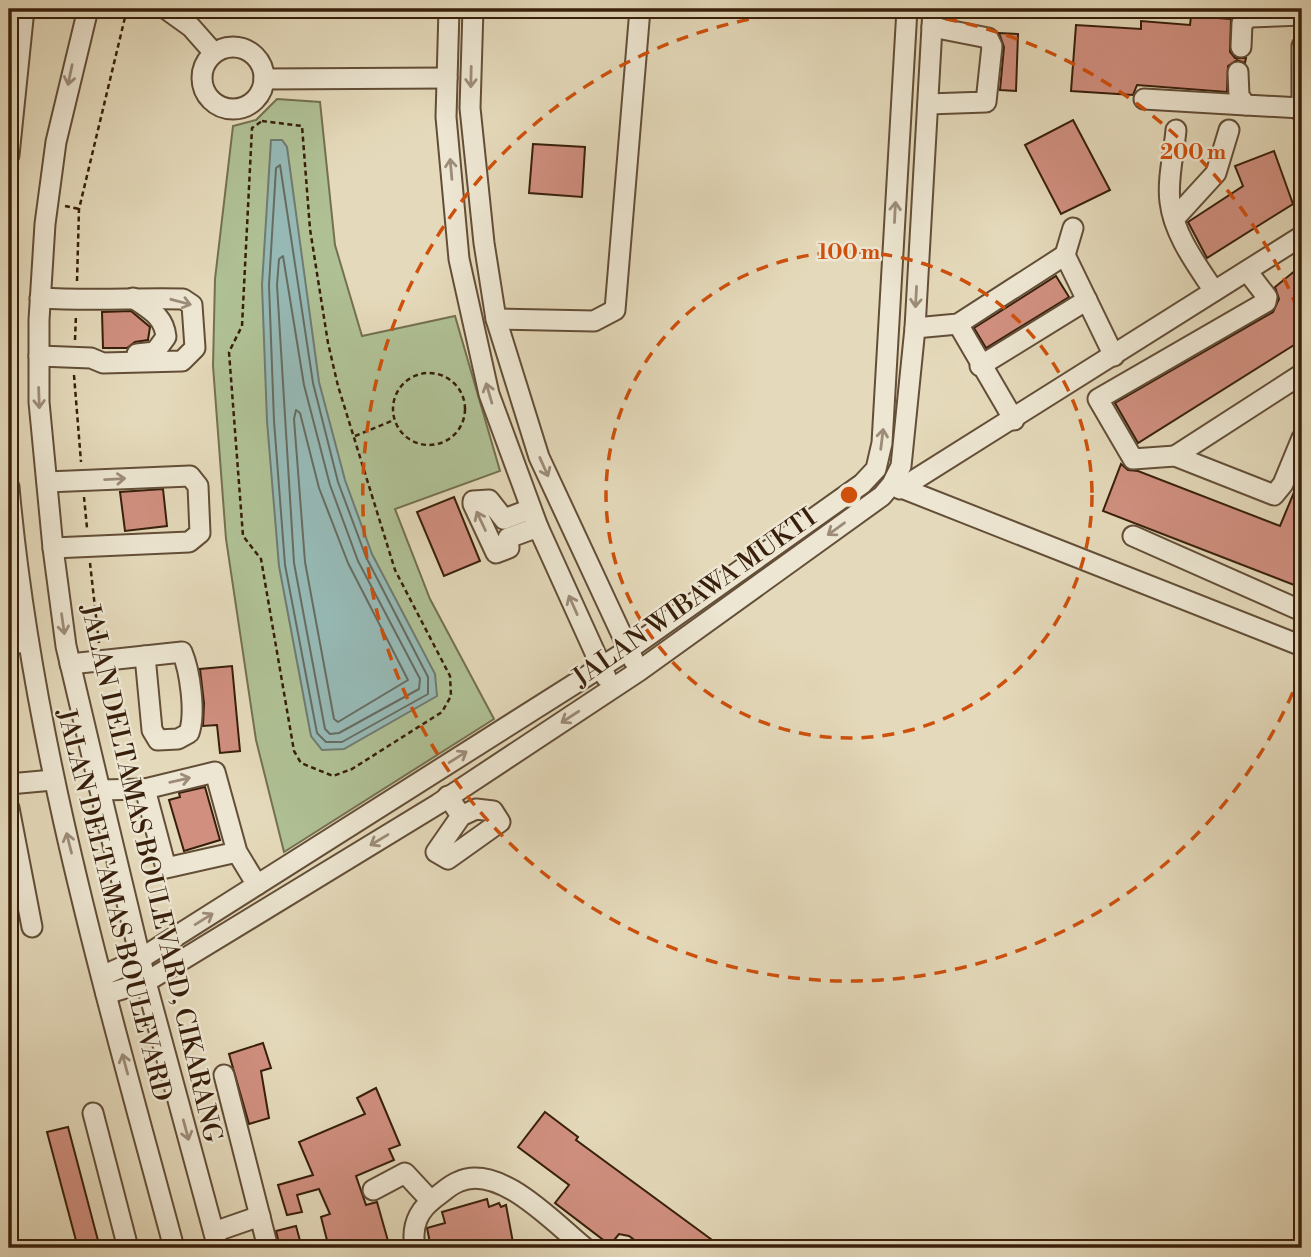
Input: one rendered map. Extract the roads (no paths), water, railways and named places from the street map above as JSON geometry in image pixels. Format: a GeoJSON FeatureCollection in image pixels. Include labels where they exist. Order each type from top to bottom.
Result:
{"type":"FeatureCollection","features":[{"type":"Feature","properties":{"kind":"street"},"geometry":{"type":"LineString","coordinates":[[9,155],[15,39],[24,9]]}},
{"type":"Feature","properties":{"kind":"street","name":"JALAN DELTAMAS BOULEVARD, CIKARANG"},"geometry":{"type":"LineString","coordinates":[[88,9],[56,142],[40,298],[39,402],[53,548],[71,670],[140,959],[216,1240]]}},
{"type":"Feature","properties":{"kind":"street"},"geometry":{"type":"LineString","coordinates":[[166,9],[191,27],[214,53]]}},
{"type":"Feature","properties":{"kind":"street"},"geometry":{"type":"LineString","coordinates":[[612,689],[535,518],[489,394],[459,259],[446,117],[448,10],[472,9],[470,108],[484,243],[496,319],[539,457],[639,671]]}},
{"type":"Feature","properties":{"kind":"street"},"geometry":{"type":"LineString","coordinates":[[496,319],[594,321],[615,310],[640,9]]}},
{"type":"Feature","properties":{"kind":"street","name":"JALAN WIBAWA MUKTI"},"geometry":{"type":"LineString","coordinates":[[104,985],[140,959],[628,650],[862,484],[876,469],[883,443],[907,9]]}},
{"type":"Feature","properties":{"kind":"street"},"geometry":{"type":"LineString","coordinates":[[1241,47],[1242,23],[1250,17],[1302,15]]}},
{"type":"Feature","properties":{"kind":"street"},"geometry":{"type":"LineString","coordinates":[[896,487],[901,466],[915,328],[928,104],[933,18],[988,38],[992,43],[988,100],[928,104]]}},
{"type":"Feature","properties":{"kind":"street"},"geometry":{"type":"LineString","coordinates":[[1144,99],[1302,110],[1302,46]]}},
{"type":"Feature","properties":{"kind":"street"},"geometry":{"type":"LineString","coordinates":[[230,47],[247,51],[260,62],[264,79],[258,96],[244,107],[227,108],[218,105],[203,85],[204,68],[214,53],[230,47]]}},
{"type":"Feature","properties":{"kind":"street"},"geometry":{"type":"LineString","coordinates":[[1238,72],[1239,96],[1246,106]]}},
{"type":"Feature","properties":{"kind":"street"},"geometry":{"type":"LineString","coordinates":[[264,79],[447,78]]}},
{"type":"Feature","properties":{"kind":"street"},"geometry":{"type":"LineString","coordinates":[[1176,130],[1169,201],[1174,219],[1192,257],[1214,291]]}},
{"type":"Feature","properties":{"kind":"street"},"geometry":{"type":"LineString","coordinates":[[1174,219],[1216,173],[1229,130]]}},
{"type":"Feature","properties":{"kind":"street"},"geometry":{"type":"LineString","coordinates":[[915,328],[958,324],[1065,255],[1073,228]]}},
{"type":"Feature","properties":{"kind":"street","name":"JALAN WIBAWA MUKTI"},"geometry":{"type":"LineString","coordinates":[[104,985],[146,982],[443,800],[639,671],[882,496],[1014,420],[1302,236]]}},
{"type":"Feature","properties":{"kind":"street"},"geometry":{"type":"LineString","coordinates":[[1065,255],[1114,356]]}},
{"type":"Feature","properties":{"kind":"street"},"geometry":{"type":"LineString","coordinates":[[1247,271],[1267,297],[1266,302],[1098,398],[1131,458],[1175,456],[1274,495],[1283,484],[1302,438]]}},
{"type":"Feature","properties":{"kind":"street"},"geometry":{"type":"LineString","coordinates":[[40,298],[183,299],[192,305],[195,348],[191,355],[182,361],[103,363],[83,357]]}},
{"type":"Feature","properties":{"kind":"street"},"geometry":{"type":"LineString","coordinates":[[39,356],[83,357],[156,352],[166,337],[165,324],[160,317],[133,298]]}},
{"type":"Feature","properties":{"kind":"street"},"geometry":{"type":"LineString","coordinates":[[980,366],[1087,300]]}},
{"type":"Feature","properties":{"kind":"street"},"geometry":{"type":"LineString","coordinates":[[958,324],[980,366],[1014,420]]}},
{"type":"Feature","properties":{"kind":"street"},"geometry":{"type":"LineString","coordinates":[[1175,456],[1302,374]]}},
{"type":"Feature","properties":{"kind":"street"},"geometry":{"type":"LineString","coordinates":[[871,474],[896,487],[1144,581],[1302,646]]}},
{"type":"Feature","properties":{"kind":"street"},"geometry":{"type":"LineString","coordinates":[[47,482],[190,476],[198,486],[200,533],[189,542],[53,548]]}},
{"type":"Feature","properties":{"kind":"street","name":"JALAN DELTAMAS BOULEVARD"},"geometry":{"type":"LineString","coordinates":[[9,487],[29,641],[53,780],[174,1248]]}},
{"type":"Feature","properties":{"kind":"street"},"geometry":{"type":"LineString","coordinates":[[1133,536],[1302,611]]}},
{"type":"Feature","properties":{"kind":"street"},"geometry":{"type":"LineString","coordinates":[[9,645],[29,641]]}},
{"type":"Feature","properties":{"kind":"street"},"geometry":{"type":"LineString","coordinates":[[102,660],[146,662],[71,670],[102,660]]}},
{"type":"Feature","properties":{"kind":"street"},"geometry":{"type":"LineString","coordinates":[[100,790],[145,789],[215,772],[237,852],[257,885]]}},
{"type":"Feature","properties":{"kind":"street"},"geometry":{"type":"LineString","coordinates":[[9,783],[53,780]]}},
{"type":"Feature","properties":{"kind":"street"},"geometry":{"type":"LineString","coordinates":[[423,780],[461,816]]}},
{"type":"Feature","properties":{"kind":"street"},"geometry":{"type":"LineString","coordinates":[[145,789],[166,868],[237,852]]}},
{"type":"Feature","properties":{"kind":"street"},"geometry":{"type":"LineString","coordinates":[[9,808],[32,927]]}},
{"type":"Feature","properties":{"kind":"street"},"geometry":{"type":"LineString","coordinates":[[224,1074],[268,1248]]}},
{"type":"Feature","properties":{"kind":"street"},"geometry":{"type":"LineString","coordinates":[[93,1113],[128,1248]]}},
{"type":"Feature","properties":{"kind":"street"},"geometry":{"type":"LineString","coordinates":[[373,1190],[405,1173],[430,1201]]}},
{"type":"Feature","properties":{"kind":"street"},"geometry":{"type":"LineString","coordinates":[[415,1248],[415,1223],[430,1201],[457,1182],[491,1178],[519,1195],[585,1248]]}},
{"type":"Feature","properties":{"kind":"street"},"geometry":{"type":"LineString","coordinates":[[216,1240],[260,1216]]}},
{"type":"Feature","properties":{"kind":"water"},"geometry":{"type":"Polygon","coordinates":[[[271,140],[282,140],[287,147],[319,382],[345,480],[372,554],[435,674],[437,696],[344,749],[322,750],[311,736],[279,566],[267,421],[262,285],[271,140]]]}}]}
